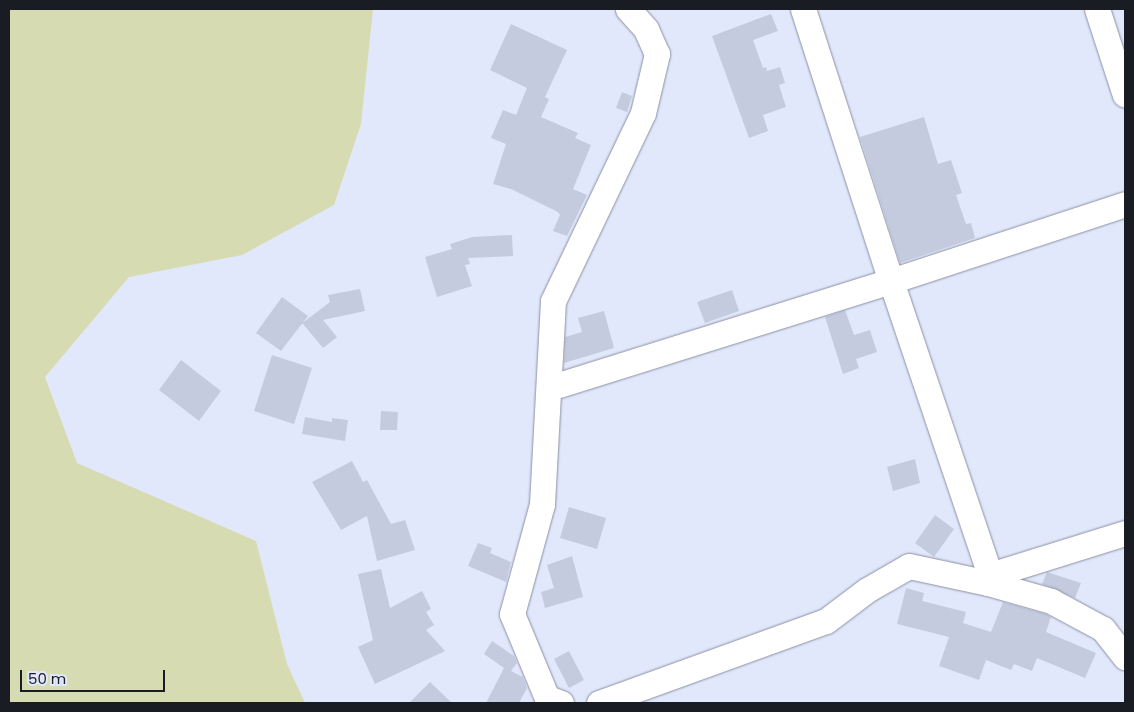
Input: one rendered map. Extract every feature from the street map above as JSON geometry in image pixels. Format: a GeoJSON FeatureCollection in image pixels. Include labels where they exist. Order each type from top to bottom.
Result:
{"type":"FeatureCollection","features":[{"type":"Feature","properties":{"kind":"street"},"geometry":{"type":"LineString","coordinates":[[561,703],[547,698],[512,614],[542,504],[553,301],[643,114],[657,54],[646,29],[628,9]]}},
{"type":"Feature","properties":{"kind":"street"},"geometry":{"type":"LineString","coordinates":[[803,9],[989,579]]}},
{"type":"Feature","properties":{"kind":"street"},"geometry":{"type":"LineString","coordinates":[[1098,9],[1125,95]]}},
{"type":"Feature","properties":{"kind":"street"},"geometry":{"type":"LineString","coordinates":[[549,388],[891,281],[1125,204]]}},
{"type":"Feature","properties":{"kind":"street"},"geometry":{"type":"LineString","coordinates":[[989,579],[1125,533]]}},
{"type":"Feature","properties":{"kind":"street"},"geometry":{"type":"LineString","coordinates":[[599,703],[826,621],[867,590],[909,566],[989,579],[1051,601],[1102,629],[1125,657]]}},
{"type":"Feature","properties":{"kind":"green space"},"geometry":{"type":"Polygon","coordinates":[[[9,9],[373,9],[361,124],[334,205],[242,255],[129,277],[45,377],[77,463],[256,541],[287,664],[305,703],[9,703],[9,9]]]}},
{"type":"Feature","properties":{"kind":"building"},"geometry":{"type":"Polygon","coordinates":[[[771,14],[778,31],[753,40],[763,68],[766,67],[767,71],[780,67],[785,83],[779,85],[786,107],[763,115],[768,131],[749,138],[712,36],[771,14]]]}},
{"type":"Feature","properties":{"kind":"building"},"geometry":{"type":"Polygon","coordinates":[[[511,24],[567,50],[545,97],[549,99],[541,117],[578,133],[575,138],[591,145],[573,189],[587,195],[567,236],[553,231],[560,215],[558,212],[511,189],[493,184],[506,144],[491,138],[503,110],[516,115],[527,88],[490,70],[511,24]]]}},
{"type":"Feature","properties":{"kind":"building"},"geometry":{"type":"Polygon","coordinates":[[[622,92],[632,96],[627,112],[616,108],[622,92]]]}},
{"type":"Feature","properties":{"kind":"building"},"geometry":{"type":"Polygon","coordinates":[[[924,117],[938,164],[951,160],[962,193],[956,195],[966,224],[971,223],[975,238],[900,263],[860,137],[924,117]]]}},
{"type":"Feature","properties":{"kind":"building"},"geometry":{"type":"Polygon","coordinates":[[[512,235],[513,256],[468,258],[470,264],[465,265],[472,286],[437,297],[425,257],[452,249],[450,244],[472,237],[512,235]]]}},
{"type":"Feature","properties":{"kind":"building"},"geometry":{"type":"Polygon","coordinates":[[[360,289],[365,311],[323,320],[337,337],[323,348],[301,324],[330,302],[328,295],[360,289]]]}},
{"type":"Feature","properties":{"kind":"building"},"geometry":{"type":"Polygon","coordinates":[[[732,290],[739,311],[705,323],[697,302],[732,290]]]}},
{"type":"Feature","properties":{"kind":"building"},"geometry":{"type":"Polygon","coordinates":[[[282,297],[308,316],[281,351],[256,333],[282,297]]]}},
{"type":"Feature","properties":{"kind":"building"},"geometry":{"type":"Polygon","coordinates":[[[845,310],[854,335],[870,330],[877,352],[856,359],[859,368],[843,374],[825,317],[845,310]]]}},
{"type":"Feature","properties":{"kind":"building"},"geometry":{"type":"Polygon","coordinates":[[[604,311],[614,348],[564,363],[565,337],[582,332],[578,318],[604,311]]]}},
{"type":"Feature","properties":{"kind":"building"},"geometry":{"type":"Polygon","coordinates":[[[272,355],[312,368],[294,424],[254,411],[272,355]]]}},
{"type":"Feature","properties":{"kind":"building"},"geometry":{"type":"Polygon","coordinates":[[[181,360],[221,391],[199,421],[159,390],[181,360]]]}},
{"type":"Feature","properties":{"kind":"building"},"geometry":{"type":"Polygon","coordinates":[[[381,411],[398,412],[397,430],[380,430],[381,411]]]}},
{"type":"Feature","properties":{"kind":"building"},"geometry":{"type":"Polygon","coordinates":[[[305,417],[332,422],[332,418],[348,420],[345,441],[302,434],[305,417]]]}},
{"type":"Feature","properties":{"kind":"building"},"geometry":{"type":"Polygon","coordinates":[[[915,459],[920,483],[893,491],[887,467],[915,459]]]}},
{"type":"Feature","properties":{"kind":"building"},"geometry":{"type":"Polygon","coordinates":[[[352,461],[363,482],[367,480],[391,524],[405,520],[415,550],[377,561],[367,516],[341,530],[312,482],[352,461]]]}},
{"type":"Feature","properties":{"kind":"building"},"geometry":{"type":"Polygon","coordinates":[[[569,507],[606,518],[597,549],[560,538],[569,507]]]}},
{"type":"Feature","properties":{"kind":"building"},"geometry":{"type":"Polygon","coordinates":[[[935,515],[954,529],[934,557],[915,543],[935,515]]]}},
{"type":"Feature","properties":{"kind":"building"},"geometry":{"type":"Polygon","coordinates":[[[478,543],[492,548],[490,553],[511,562],[506,582],[468,566],[478,543]]]}},
{"type":"Feature","properties":{"kind":"building"},"geometry":{"type":"Polygon","coordinates":[[[572,556],[583,597],[545,608],[541,592],[554,588],[547,565],[572,556]]]}},
{"type":"Feature","properties":{"kind":"building"},"geometry":{"type":"Polygon","coordinates":[[[381,569],[390,608],[422,591],[431,609],[426,612],[434,625],[426,630],[445,651],[375,684],[358,647],[373,640],[358,574],[381,569]]]}},
{"type":"Feature","properties":{"kind":"building"},"geometry":{"type":"Polygon","coordinates":[[[1047,572],[1081,583],[1075,598],[1042,584],[1047,572]]]}},
{"type":"Feature","properties":{"kind":"building"},"geometry":{"type":"Polygon","coordinates":[[[906,588],[924,593],[922,601],[966,612],[963,623],[991,632],[1003,602],[1046,614],[1051,617],[1046,632],[1096,653],[1085,678],[1037,658],[1032,671],[1014,664],[1011,670],[986,660],[979,680],[939,666],[949,637],[897,624],[906,588]]]}},
{"type":"Feature","properties":{"kind":"building"},"geometry":{"type":"Polygon","coordinates":[[[492,641],[514,656],[517,663],[511,671],[523,677],[527,688],[519,703],[486,703],[504,668],[484,654],[492,641]]]}},
{"type":"Feature","properties":{"kind":"building"},"geometry":{"type":"Polygon","coordinates":[[[569,651],[584,680],[569,688],[554,659],[569,651]]]}},
{"type":"Feature","properties":{"kind":"building"},"geometry":{"type":"Polygon","coordinates":[[[430,682],[452,703],[409,703],[430,682]]]}}]}
